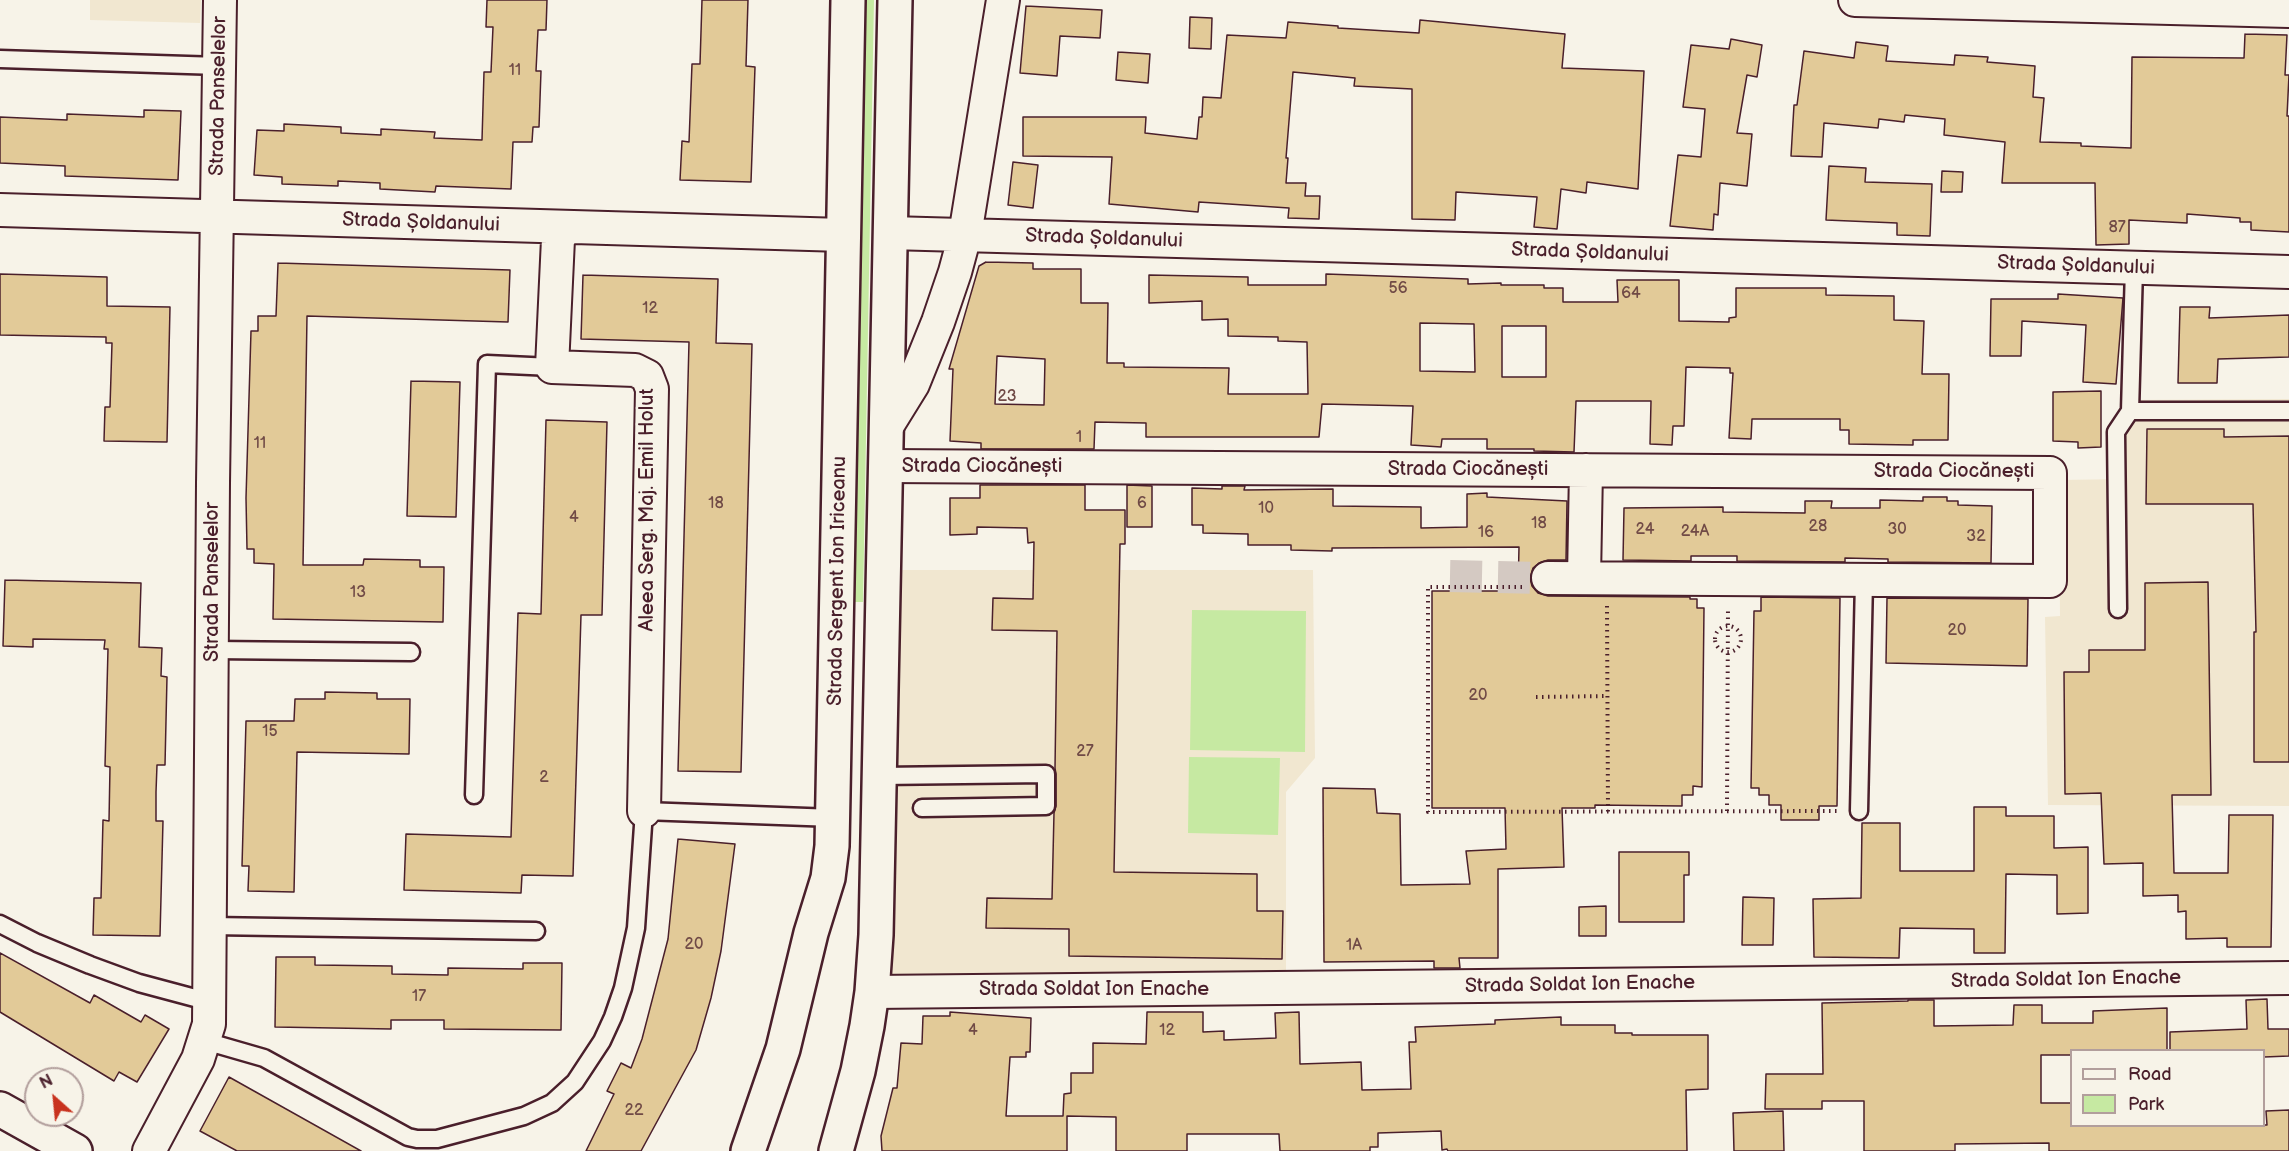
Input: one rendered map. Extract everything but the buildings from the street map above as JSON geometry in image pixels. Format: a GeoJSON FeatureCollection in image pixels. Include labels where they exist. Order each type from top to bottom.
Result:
{"type":"FeatureCollection","features":[{"type":"Feature","properties":{"kind":"main road","name":"Strada Sergent Ion Iriceanu"},"geometry":{"type":"LineString","coordinates":[[748,1151],[783,1049],[807,950],[828,878],[834,818],[848,0]]}},
{"type":"Feature","properties":{"kind":"main road"},"geometry":{"type":"LineString","coordinates":[[837,1151],[860,1062],[872,992],[877,904],[895,0]]}},
{"type":"Feature","properties":{"kind":"main road"},"geometry":{"type":"LineString","coordinates":[[0,1109],[75,1151]]}},
{"type":"Feature","properties":{"kind":"street","name":"Strada Panselelor"},"geometry":{"type":"LineString","coordinates":[[149,1151],[198,1059],[205,1041],[210,1002],[220,0]]}},
{"type":"Feature","properties":{"kind":"street"},"geometry":{"type":"LineString","coordinates":[[887,426],[913,384],[955,272],[965,235],[1003,0]]}},
{"type":"Feature","properties":{"kind":"street"},"geometry":{"type":"LineString","coordinates":[[1855,0],[2289,11]]}},
{"type":"Feature","properties":{"kind":"street","name":"Strada Șoldanului"},"geometry":{"type":"LineString","coordinates":[[0,210],[843,236]]}},
{"type":"Feature","properties":{"kind":"street"},"geometry":{"type":"LineString","coordinates":[[552,367],[558,239],[566,227]]}},
{"type":"Feature","properties":{"kind":"street","name":"Strada Șoldanului"},"geometry":{"type":"LineString","coordinates":[[890,233],[2289,272]]}},
{"type":"Feature","properties":{"kind":"street","name":"Aleea Serg. Maj. Emil Holut"},"geometry":{"type":"LineString","coordinates":[[552,367],[635,370],[647,376],[651,384],[644,811]]}},
{"type":"Feature","properties":{"kind":"street","name":"Strada Ciocănești"},"geometry":{"type":"LineString","coordinates":[[886,466],[2049,472],[2050,581],[1864,580]]}},
{"type":"Feature","properties":{"kind":"street"},"geometry":{"type":"LineString","coordinates":[[1586,470],[1595,578]]}},
{"type":"Feature","properties":{"kind":"street"},"geometry":{"type":"LineString","coordinates":[[1535,583],[1595,578],[1864,580]]}},
{"type":"Feature","properties":{"kind":"street","name":"Strada Soldat Ion Enache"},"geometry":{"type":"LineString","coordinates":[[872,992],[2289,978]]}},
{"type":"Feature","properties":{"kind":"lane"},"geometry":{"type":"LineString","coordinates":[[0,59],[219,66]]}},
{"type":"Feature","properties":{"kind":"lane"},"geometry":{"type":"LineString","coordinates":[[2118,609],[2116,432],[2130,411],[2134,268]]}},
{"type":"Feature","properties":{"kind":"lane"},"geometry":{"type":"LineString","coordinates":[[474,795],[487,364],[552,367]]}},
{"type":"Feature","properties":{"kind":"lane"},"geometry":{"type":"LineString","coordinates":[[2130,411],[2289,411]]}},
{"type":"Feature","properties":{"kind":"lane"},"geometry":{"type":"LineString","coordinates":[[1859,811],[1864,580]]}},
{"type":"Feature","properties":{"kind":"lane"},"geometry":{"type":"LineString","coordinates":[[213,650],[411,652]]}},
{"type":"Feature","properties":{"kind":"lane"},"geometry":{"type":"LineString","coordinates":[[880,776],[1046,774],[1046,806],[922,808]]}},
{"type":"Feature","properties":{"kind":"lane"},"geometry":{"type":"LineString","coordinates":[[205,1041],[264,1058],[398,1131],[417,1139],[432,1140],[524,1116],[552,1103],[575,1082],[602,1041],[623,988],[636,928],[644,811],[834,818]]}},
{"type":"Feature","properties":{"kind":"lane"},"geometry":{"type":"LineString","coordinates":[[0,924],[37,943],[90,964],[139,982],[210,1002]]}},
{"type":"Feature","properties":{"kind":"lane"},"geometry":{"type":"LineString","coordinates":[[211,926],[536,931]]}},
{"type":"Feature","properties":{"kind":"path"},"geometry":{"type":"LineString","coordinates":[[1595,578],[1607,696],[1608,812]]}},
{"type":"Feature","properties":{"kind":"path"},"geometry":{"type":"LineString","coordinates":[[1727,811],[1728,579]]}},
{"type":"Feature","properties":{"kind":"path"},"geometry":{"type":"LineString","coordinates":[[1535,583],[1428,587],[1428,812],[1859,811]]}},
{"type":"Feature","properties":{"kind":"path"},"geometry":{"type":"LineString","coordinates":[[1728,626],[1740,632],[1742,641],[1735,651],[1728,652],[1718,648],[1714,639],[1718,631],[1728,626]]}},
{"type":"Feature","properties":{"kind":"path"},"geometry":{"type":"LineString","coordinates":[[1536,697],[1607,696]]}},
{"type":"Feature","properties":{"kind":"shaded area"},"geometry":{"type":"Polygon","coordinates":[[[90,0],[201,0],[200,23],[90,20],[90,0]]]}},
{"type":"Feature","properties":{"kind":"shaded area"},"geometry":{"type":"Polygon","coordinates":[[[2289,399],[2289,806],[2048,805],[2045,617],[2060,616],[2059,480],[2126,479],[2125,400],[2289,399]]]}},
{"type":"Feature","properties":{"kind":"shaded area"},"geometry":{"type":"Polygon","coordinates":[[[891,570],[1313,570],[1315,758],[1286,792],[1286,975],[892,974],[891,570]]]}},
{"type":"Feature","properties":{"kind":"green space"},"geometry":{"type":"Polygon","coordinates":[[[866,0],[874,0],[863,602],[854,602],[866,0]]]}},
{"type":"Feature","properties":{"kind":"green space"},"geometry":{"type":"Polygon","coordinates":[[[1192,610],[1306,611],[1305,752],[1190,750],[1192,610]]]}},
{"type":"Feature","properties":{"kind":"green space"},"geometry":{"type":"Polygon","coordinates":[[[1189,757],[1280,758],[1278,835],[1188,833],[1189,757]]]}},
{"type":"Feature","properties":{"kind":"tunnel"},"geometry":{"type":"LineString","coordinates":[[1450,576],[1548,578]]}}]}
